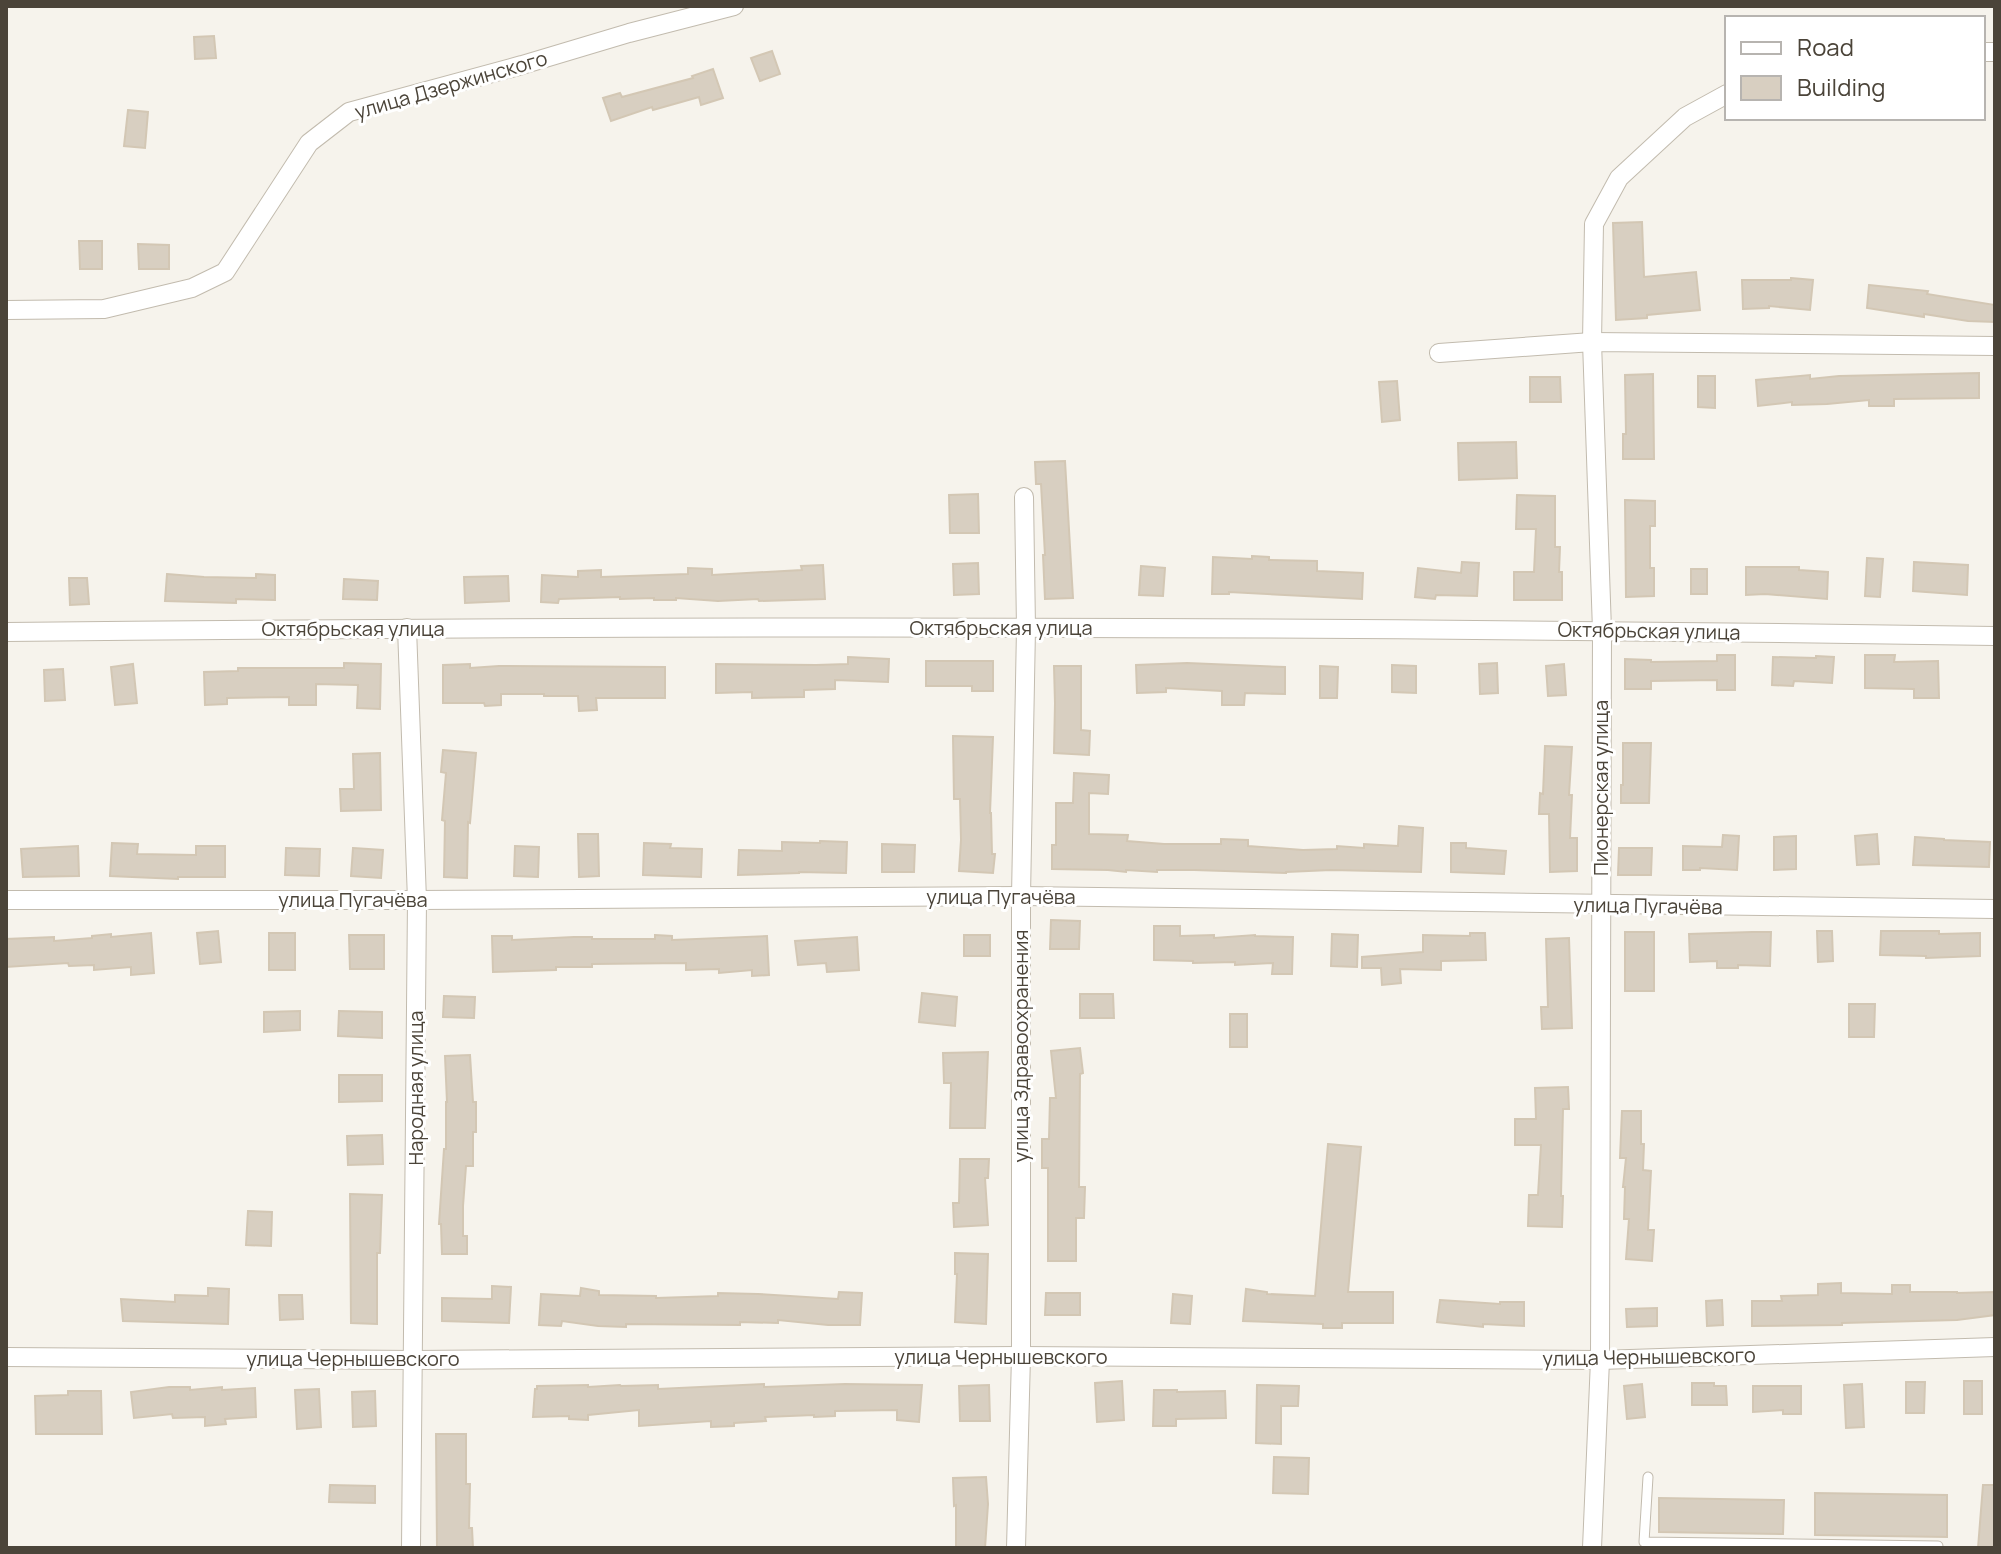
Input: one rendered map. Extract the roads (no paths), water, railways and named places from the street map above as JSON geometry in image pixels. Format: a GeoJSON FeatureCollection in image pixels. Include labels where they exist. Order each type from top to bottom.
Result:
{"type":"FeatureCollection","features":[{"type":"Feature","properties":{"kind":"street","name":"улица Дзержинского"},"geometry":{"type":"LineString","coordinates":[[6,310],[104,309],[192,288],[225,272],[309,143],[349,112],[734,6]]}},
{"type":"Feature","properties":{"kind":"street","name":"Пионерская улица"},"geometry":{"type":"LineString","coordinates":[[1592,1548],[1600,1360],[1602,630],[1592,342],[1594,224],[1619,178],[1685,117],[1725,95]]}},
{"type":"Feature","properties":{"kind":"street"},"geometry":{"type":"LineString","coordinates":[[1439,353],[1592,342],[1995,346]]}},
{"type":"Feature","properties":{"kind":"street","name":"улица Здравоохранения"},"geometry":{"type":"LineString","coordinates":[[1016,1548],[1021,1356],[1021,896],[1026,628],[1024,497]]}},
{"type":"Feature","properties":{"kind":"street","name":"Октябрьская улица"},"geometry":{"type":"LineString","coordinates":[[6,632],[407,628],[1026,628],[1602,630],[1995,636]]}},
{"type":"Feature","properties":{"kind":"street","name":"Народная улица"},"geometry":{"type":"LineString","coordinates":[[407,628],[417,900],[411,1548]]}},
{"type":"Feature","properties":{"kind":"street","name":"улица Пугачёва"},"geometry":{"type":"LineString","coordinates":[[6,900],[1021,896],[1995,909]]}},
{"type":"Feature","properties":{"kind":"street","name":"улица Чернышевского"},"geometry":{"type":"LineString","coordinates":[[6,1357],[413,1360],[1021,1356],[1600,1360],[1995,1347]]}},
{"type":"Feature","properties":{"kind":"lane"},"geometry":{"type":"LineString","coordinates":[[1648,1477],[1644,1542],[1938,1546]]}}]}
